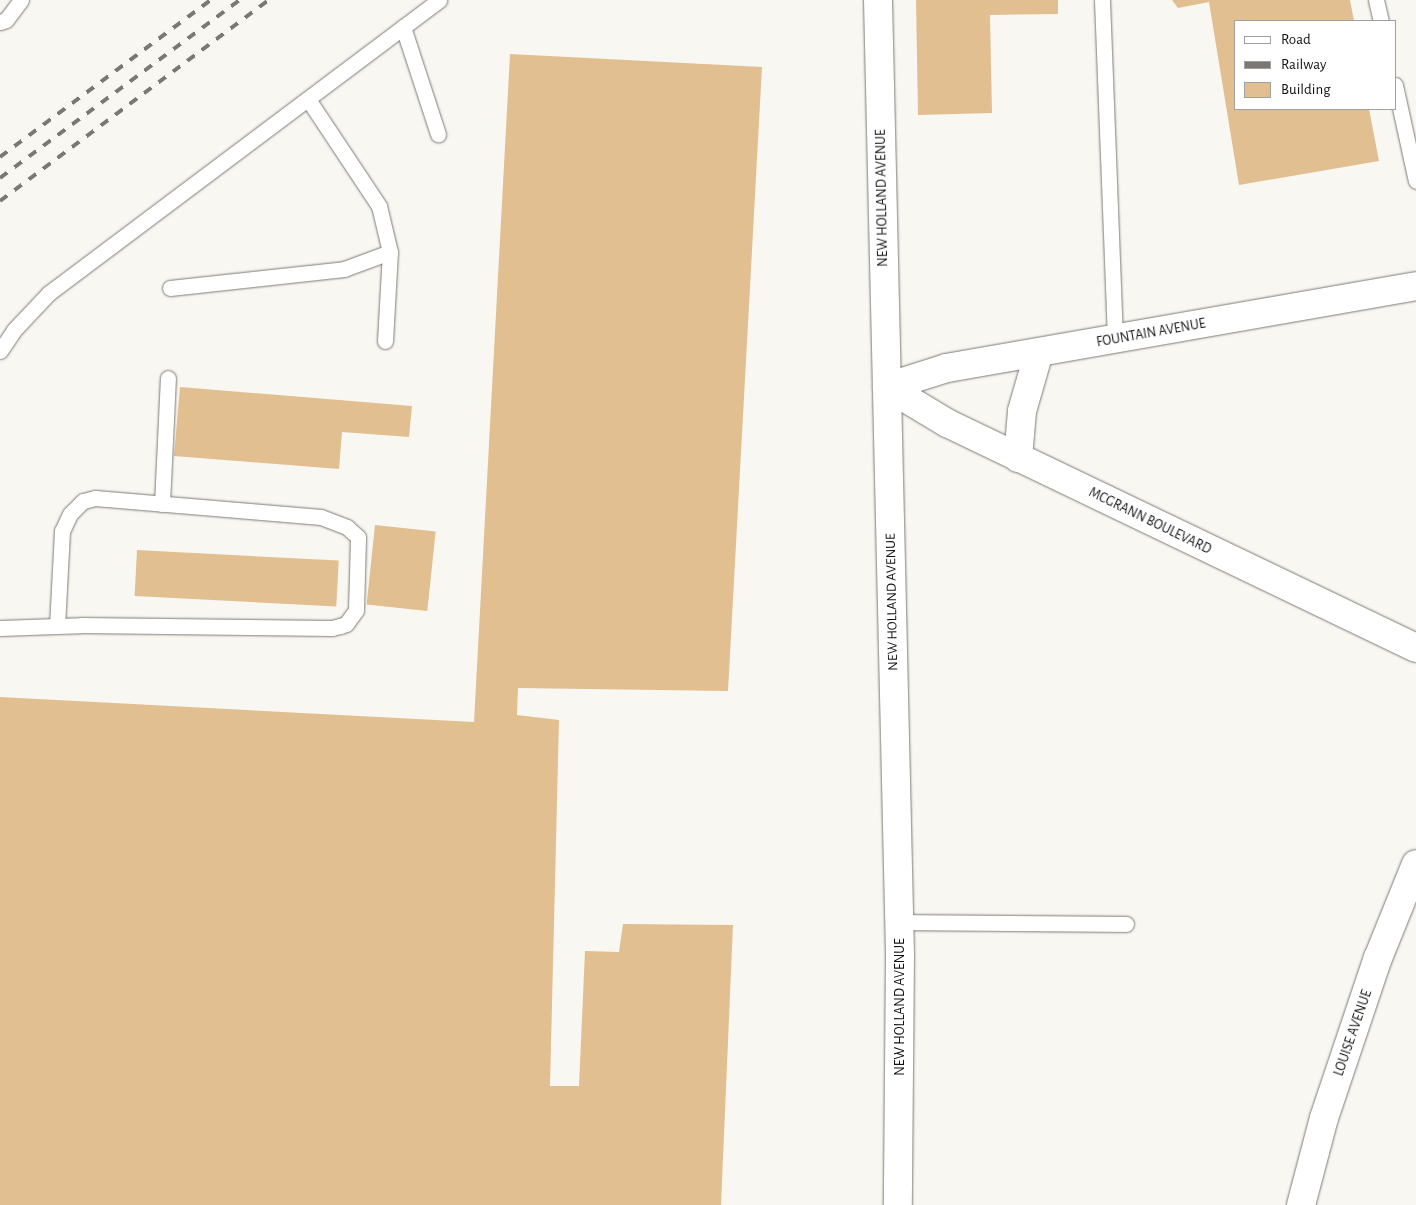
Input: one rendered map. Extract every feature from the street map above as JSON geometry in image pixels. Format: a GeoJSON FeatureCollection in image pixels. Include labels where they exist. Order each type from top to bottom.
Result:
{"type":"FeatureCollection","features":[{"type":"Feature","properties":{"kind":"street","name":"NEW HOLLAND AVENUE"},"geometry":{"type":"LineString","coordinates":[[878,0],[900,922],[898,1205]]}},
{"type":"Feature","properties":{"kind":"street","name":"FOUNTAIN AVENUE"},"geometry":{"type":"LineString","coordinates":[[887,387],[947,368],[1416,286]]}},
{"type":"Feature","properties":{"kind":"street"},"geometry":{"type":"LineString","coordinates":[[1018,458],[1022,411],[1039,352]]}},
{"type":"Feature","properties":{"kind":"street","name":"MCGRANN BOULEVARD"},"geometry":{"type":"LineString","coordinates":[[887,387],[947,423],[1416,648]]}},
{"type":"Feature","properties":{"kind":"street","name":"LOUISE AVENUE"},"geometry":{"type":"LineString","coordinates":[[1301,1205],[1324,1118],[1378,958],[1415,871]]}},
{"type":"Feature","properties":{"kind":"lane"},"geometry":{"type":"LineString","coordinates":[[0,22],[6,20],[22,0]]}},
{"type":"Feature","properties":{"kind":"lane"},"geometry":{"type":"LineString","coordinates":[[0,351],[14,330],[49,294],[439,0]]}},
{"type":"Feature","properties":{"kind":"lane"},"geometry":{"type":"LineString","coordinates":[[1102,0],[1115,339]]}},
{"type":"Feature","properties":{"kind":"lane"},"geometry":{"type":"LineString","coordinates":[[1376,0],[1380,20]]}},
{"type":"Feature","properties":{"kind":"lane"},"geometry":{"type":"LineString","coordinates":[[403,27],[438,134]]}},
{"type":"Feature","properties":{"kind":"lane"},"geometry":{"type":"LineString","coordinates":[[1396,90],[1416,181]]}},
{"type":"Feature","properties":{"kind":"lane"},"geometry":{"type":"LineString","coordinates":[[308,99],[379,206],[390,252],[385,341]]}},
{"type":"Feature","properties":{"kind":"lane"},"geometry":{"type":"LineString","coordinates":[[170,288],[344,268],[390,252]]}},
{"type":"Feature","properties":{"kind":"lane"},"geometry":{"type":"LineString","coordinates":[[162,504],[168,378]]}},
{"type":"Feature","properties":{"kind":"lane"},"geometry":{"type":"LineString","coordinates":[[0,628],[57,626],[332,628],[346,624],[356,610],[358,537],[347,527],[321,517],[95,498],[83,501],[70,514],[62,531],[57,626]]}},
{"type":"Feature","properties":{"kind":"lane"},"geometry":{"type":"LineString","coordinates":[[900,922],[1126,924]]}},
{"type":"Feature","properties":{"kind":"building"},"geometry":{"type":"Polygon","coordinates":[[[916,0],[1058,0],[1058,14],[990,15],[992,113],[918,115],[916,0]]]}},
{"type":"Feature","properties":{"kind":"building"},"geometry":{"type":"Polygon","coordinates":[[[1172,0],[1350,0],[1354,20],[1234,20],[1234,110],[1369,110],[1379,161],[1239,185],[1209,2],[1178,8],[1172,0]]]}},
{"type":"Feature","properties":{"kind":"building"},"geometry":{"type":"Polygon","coordinates":[[[510,54],[762,67],[728,691],[518,688],[517,715],[559,720],[550,1086],[579,1086],[585,951],[619,952],[623,924],[733,925],[721,1205],[0,1205],[0,697],[474,722],[510,54]]]}},
{"type":"Feature","properties":{"kind":"building"},"geometry":{"type":"Polygon","coordinates":[[[180,387],[412,406],[409,437],[342,432],[339,469],[174,456],[180,387]]]}},
{"type":"Feature","properties":{"kind":"building"},"geometry":{"type":"Polygon","coordinates":[[[375,525],[436,531],[427,611],[367,605],[375,525]]]}},
{"type":"Feature","properties":{"kind":"building"},"geometry":{"type":"Polygon","coordinates":[[[137,550],[339,561],[336,607],[135,596],[137,550]]]}},
{"type":"Feature","properties":{"kind":"railway"},"geometry":{"type":"LineString","coordinates":[[0,157],[211,0]]}},
{"type":"Feature","properties":{"kind":"railway"},"geometry":{"type":"LineString","coordinates":[[0,178],[240,0]]}},
{"type":"Feature","properties":{"kind":"railway"},"geometry":{"type":"LineString","coordinates":[[0,201],[269,0]]}}]}
